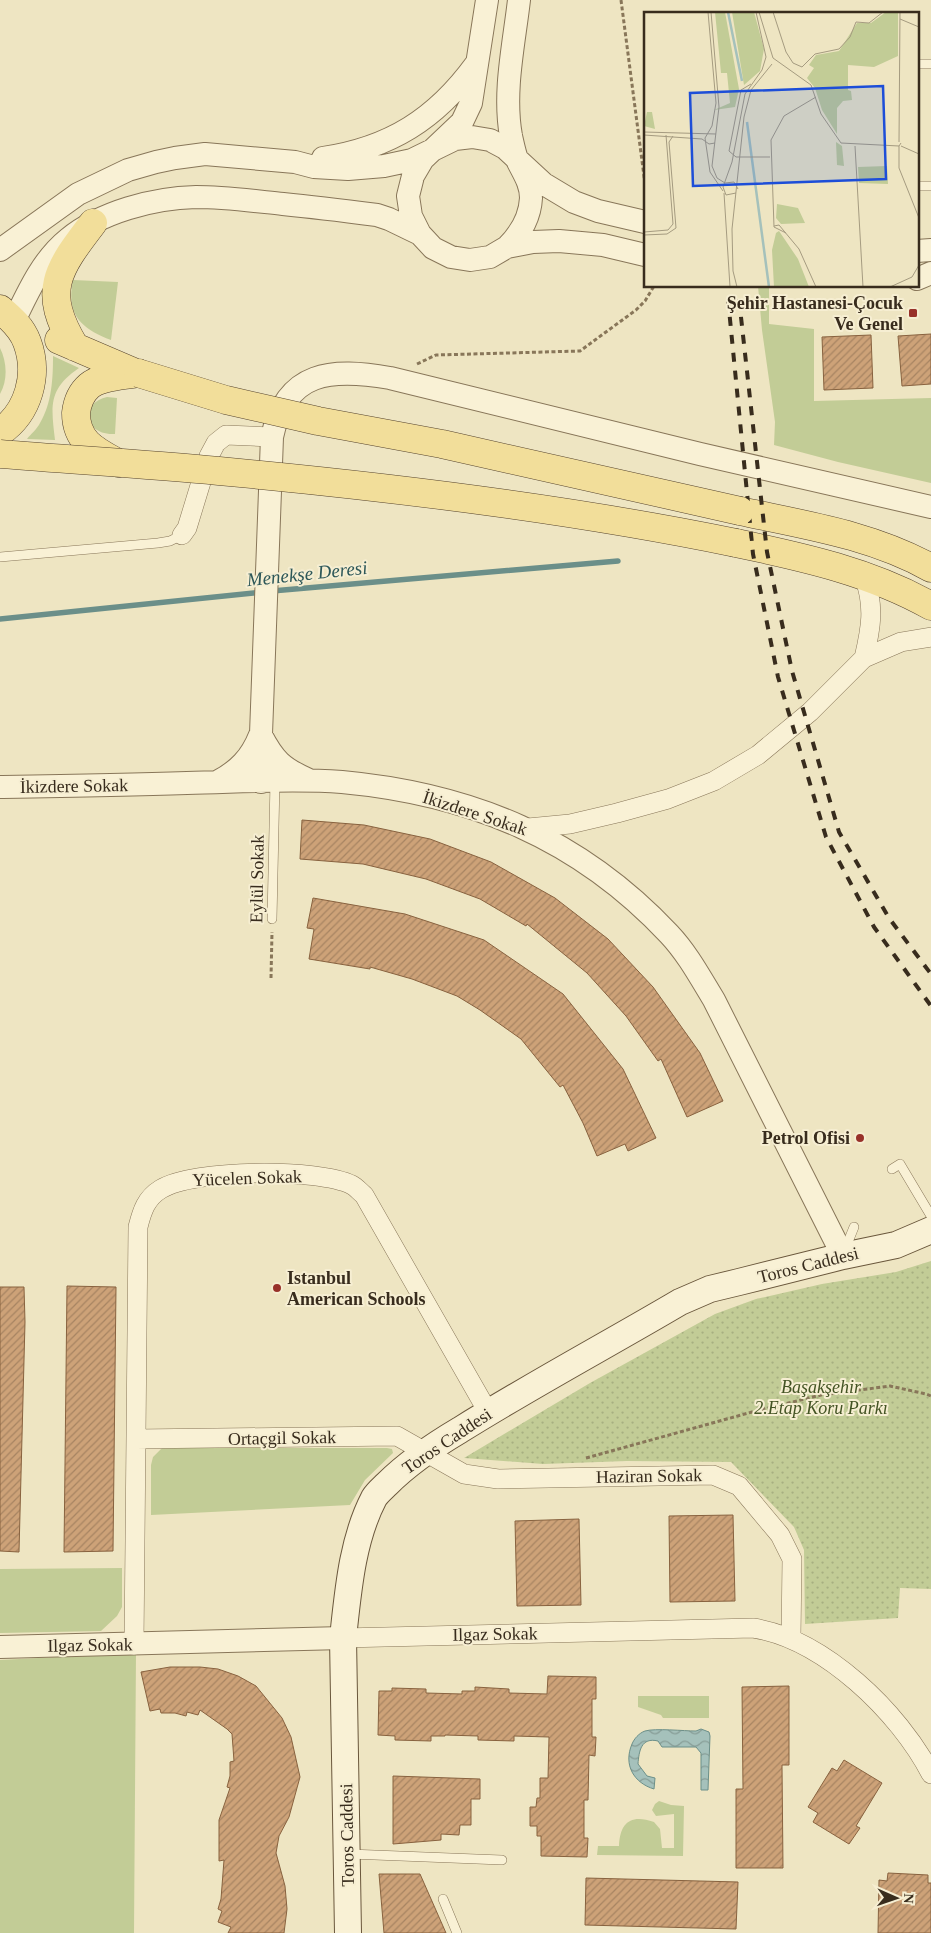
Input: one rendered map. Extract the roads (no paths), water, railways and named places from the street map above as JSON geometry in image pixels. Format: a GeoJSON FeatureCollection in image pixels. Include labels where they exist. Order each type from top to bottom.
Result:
{"type":"FeatureCollection","features":[{"type":"Feature","properties":{"kind":"main road"},"geometry":{"type":"LineString","coordinates":[[75,347],[63,327],[58,313],[57,279],[67,258],[93,223]]}},
{"type":"Feature","properties":{"kind":"main road"},"geometry":{"type":"LineString","coordinates":[[7,315],[75,347],[138,373],[226,400],[318,421],[442,444],[847,535],[905,553],[927,563]]}},
{"type":"Feature","properties":{"kind":"main road"},"geometry":{"type":"LineString","coordinates":[[0,432],[8,426],[22,408],[31,386],[32,363],[26,340],[7,315]]}},
{"type":"Feature","properties":{"kind":"main road"},"geometry":{"type":"LineString","coordinates":[[118,463],[97,452],[84,440],[76,426],[77,403],[89,386],[108,378],[138,373]]}},
{"type":"Feature","properties":{"kind":"main road"},"geometry":{"type":"LineString","coordinates":[[0,454],[300,479],[569,513],[672,530],[786,554],[864,576],[907,592],[931,606]]}},
{"type":"Feature","properties":{"kind":"main road","name":"Toros Caddesi"},"geometry":{"type":"LineString","coordinates":[[348,1933],[343,1638],[356,1548],[375,1496],[400,1471],[424,1452],[488,1412],[680,1302],[710,1289],[896,1245],[931,1230]]}},
{"type":"Feature","properties":{"kind":"street"},"geometry":{"type":"LineString","coordinates":[[487,0],[471,103],[462,122],[423,159],[413,176],[408,196],[411,216],[420,234],[433,248],[451,257],[470,260],[490,257],[507,248],[534,242],[603,245],[644,255]]}},
{"type":"Feature","properties":{"kind":"street"},"geometry":{"type":"LineString","coordinates":[[507,248],[520,233],[528,216],[531,197],[527,178],[518,161],[511,136],[508,107],[519,0]]}},
{"type":"Feature","properties":{"kind":"street"},"geometry":{"type":"LineString","coordinates":[[295,162],[351,154],[387,141],[409,129],[449,97],[477,63]]}},
{"type":"Feature","properties":{"kind":"street"},"geometry":{"type":"LineString","coordinates":[[0,250],[78,194],[128,170],[175,158],[205,154],[295,162],[314,167],[348,169],[384,166],[412,160],[455,139],[472,137],[490,140],[505,148],[544,184],[574,202],[598,211],[644,222]]}},
{"type":"Feature","properties":{"kind":"street"},"geometry":{"type":"LineString","coordinates":[[7,315],[50,258],[67,239],[93,223],[134,207],[154,202],[194,197],[213,198],[377,215],[420,234]]}},
{"type":"Feature","properties":{"kind":"street"},"geometry":{"type":"LineString","coordinates":[[918,251],[931,250]]}},
{"type":"Feature","properties":{"kind":"street"},"geometry":{"type":"LineString","coordinates":[[918,280],[931,273]]}},
{"type":"Feature","properties":{"kind":"street"},"geometry":{"type":"LineString","coordinates":[[918,281],[931,282]]}},
{"type":"Feature","properties":{"kind":"street"},"geometry":{"type":"LineString","coordinates":[[268,781],[261,724],[272,437],[276,420],[287,398],[306,383],[332,373],[360,372],[700,454],[931,507]]}},
{"type":"Feature","properties":{"kind":"street"},"geometry":{"type":"LineString","coordinates":[[182,535],[187,528],[209,456],[216,443],[226,435],[272,437]]}},
{"type":"Feature","properties":{"kind":"street"},"geometry":{"type":"LineString","coordinates":[[864,576],[872,606],[864,658]]}},
{"type":"Feature","properties":{"kind":"street"},"geometry":{"type":"LineString","coordinates":[[528,828],[570,824],[617,814],[668,799],[714,781],[758,755],[810,712],[864,658],[901,642],[931,637]]}},
{"type":"Feature","properties":{"kind":"street"},"geometry":{"type":"LineString","coordinates":[[261,724],[269,750],[278,761],[290,772],[313,781]]}},
{"type":"Feature","properties":{"kind":"street"},"geometry":{"type":"LineString","coordinates":[[217,782],[232,774],[244,764],[254,749],[261,724]]}},
{"type":"Feature","properties":{"kind":"street","name":"İkizdere Sokak"},"geometry":{"type":"LineString","coordinates":[[0,788],[268,781],[313,781],[375,786],[473,808],[528,828],[554,842],[608,878],[670,935],[691,962],[714,1000],[843,1256]]}},
{"type":"Feature","properties":{"kind":"street","name":"Yücelen Sokak"},"geometry":{"type":"LineString","coordinates":[[134,1645],[138,1227],[145,1204],[160,1189],[178,1181],[215,1176],[270,1173],[307,1175],[333,1179],[353,1185],[364,1195],[488,1412]]}},
{"type":"Feature","properties":{"kind":"street","name":"Ortaçgil Sokak"},"geometry":{"type":"LineString","coordinates":[[136,1439],[397,1436],[424,1452]]}},
{"type":"Feature","properties":{"kind":"street","name":"Haziran Sokak"},"geometry":{"type":"LineString","coordinates":[[424,1452],[464,1474],[498,1479],[713,1475],[739,1486],[780,1535],[792,1559],[791,1638]]}},
{"type":"Feature","properties":{"kind":"street","name":"Ilgaz Sokak"},"geometry":{"type":"LineString","coordinates":[[0,1647],[754,1628],[772,1631],[791,1638],[816,1652],[874,1698],[899,1724],[922,1755],[931,1774]]}},
{"type":"Feature","properties":{"kind":"lane"},"geometry":{"type":"LineString","coordinates":[[918,64],[931,64]]}},
{"type":"Feature","properties":{"kind":"lane"},"geometry":{"type":"LineString","coordinates":[[918,186],[931,186]]}},
{"type":"Feature","properties":{"kind":"lane"},"geometry":{"type":"LineString","coordinates":[[0,557],[158,543],[170,541],[182,535]]}},
{"type":"Feature","properties":{"kind":"lane","name":"Eylül Sokak"},"geometry":{"type":"LineString","coordinates":[[268,781],[272,919]]}},
{"type":"Feature","properties":{"kind":"lane"},"geometry":{"type":"LineString","coordinates":[[892,1168],[900,1164],[931,1216]]}},
{"type":"Feature","properties":{"kind":"lane"},"geometry":{"type":"LineString","coordinates":[[843,1256],[854,1227]]}},
{"type":"Feature","properties":{"kind":"lane"},"geometry":{"type":"LineString","coordinates":[[348,1854],[502,1860]]}},
{"type":"Feature","properties":{"kind":"lane"},"geometry":{"type":"LineString","coordinates":[[443,1899],[457,1933]]}},
{"type":"Feature","properties":{"kind":"water"},"geometry":{"type":"Polygon","coordinates":[[[701,1729],[709,1732],[710,1736],[708,1790],[701,1790],[701,1753],[696,1747],[662,1747],[658,1741],[652,1740],[644,1743],[640,1750],[638,1764],[647,1776],[655,1778],[654,1789],[636,1778],[632,1772],[629,1759],[632,1744],[637,1736],[650,1730],[696,1731],[701,1729]]]}},
{"type":"Feature","properties":{"kind":"waterway","name":"Menekşe Deresi"},"geometry":{"type":"LineString","coordinates":[[272,591],[618,561]]}},
{"type":"Feature","properties":{"kind":"waterway","name":"Menekşe Deresi"},"geometry":{"type":"LineString","coordinates":[[0,619],[263,592]]}},
{"type":"Feature","properties":{"kind":"railway"},"geometry":{"type":"LineString","coordinates":[[728,299],[753,554],[778,677],[826,837],[874,927],[931,1006]]}},
{"type":"Feature","properties":{"kind":"railway"},"geometry":{"type":"LineString","coordinates":[[739,299],[767,552],[792,671],[839,832],[889,918],[931,974]]}},
{"type":"Feature","properties":{"kind":"place","name":"Şehir Hastanesi-Çocuk Ve Genel"},"geometry":{"type":"Point","coordinates":[913,313]}},
{"type":"Feature","properties":{"kind":"place","name":"Petrol Ofisi"},"geometry":{"type":"Point","coordinates":[860,1138]}},
{"type":"Feature","properties":{"kind":"place","name":"Istanbul American Schools"},"geometry":{"type":"Point","coordinates":[277,1288]}},
{"type":"Feature","properties":{"kind":"park label","name":"Başakşehir 2.Etap Koru Parkı"},"geometry":{"type":"Point","coordinates":[821,1397]}}]}
